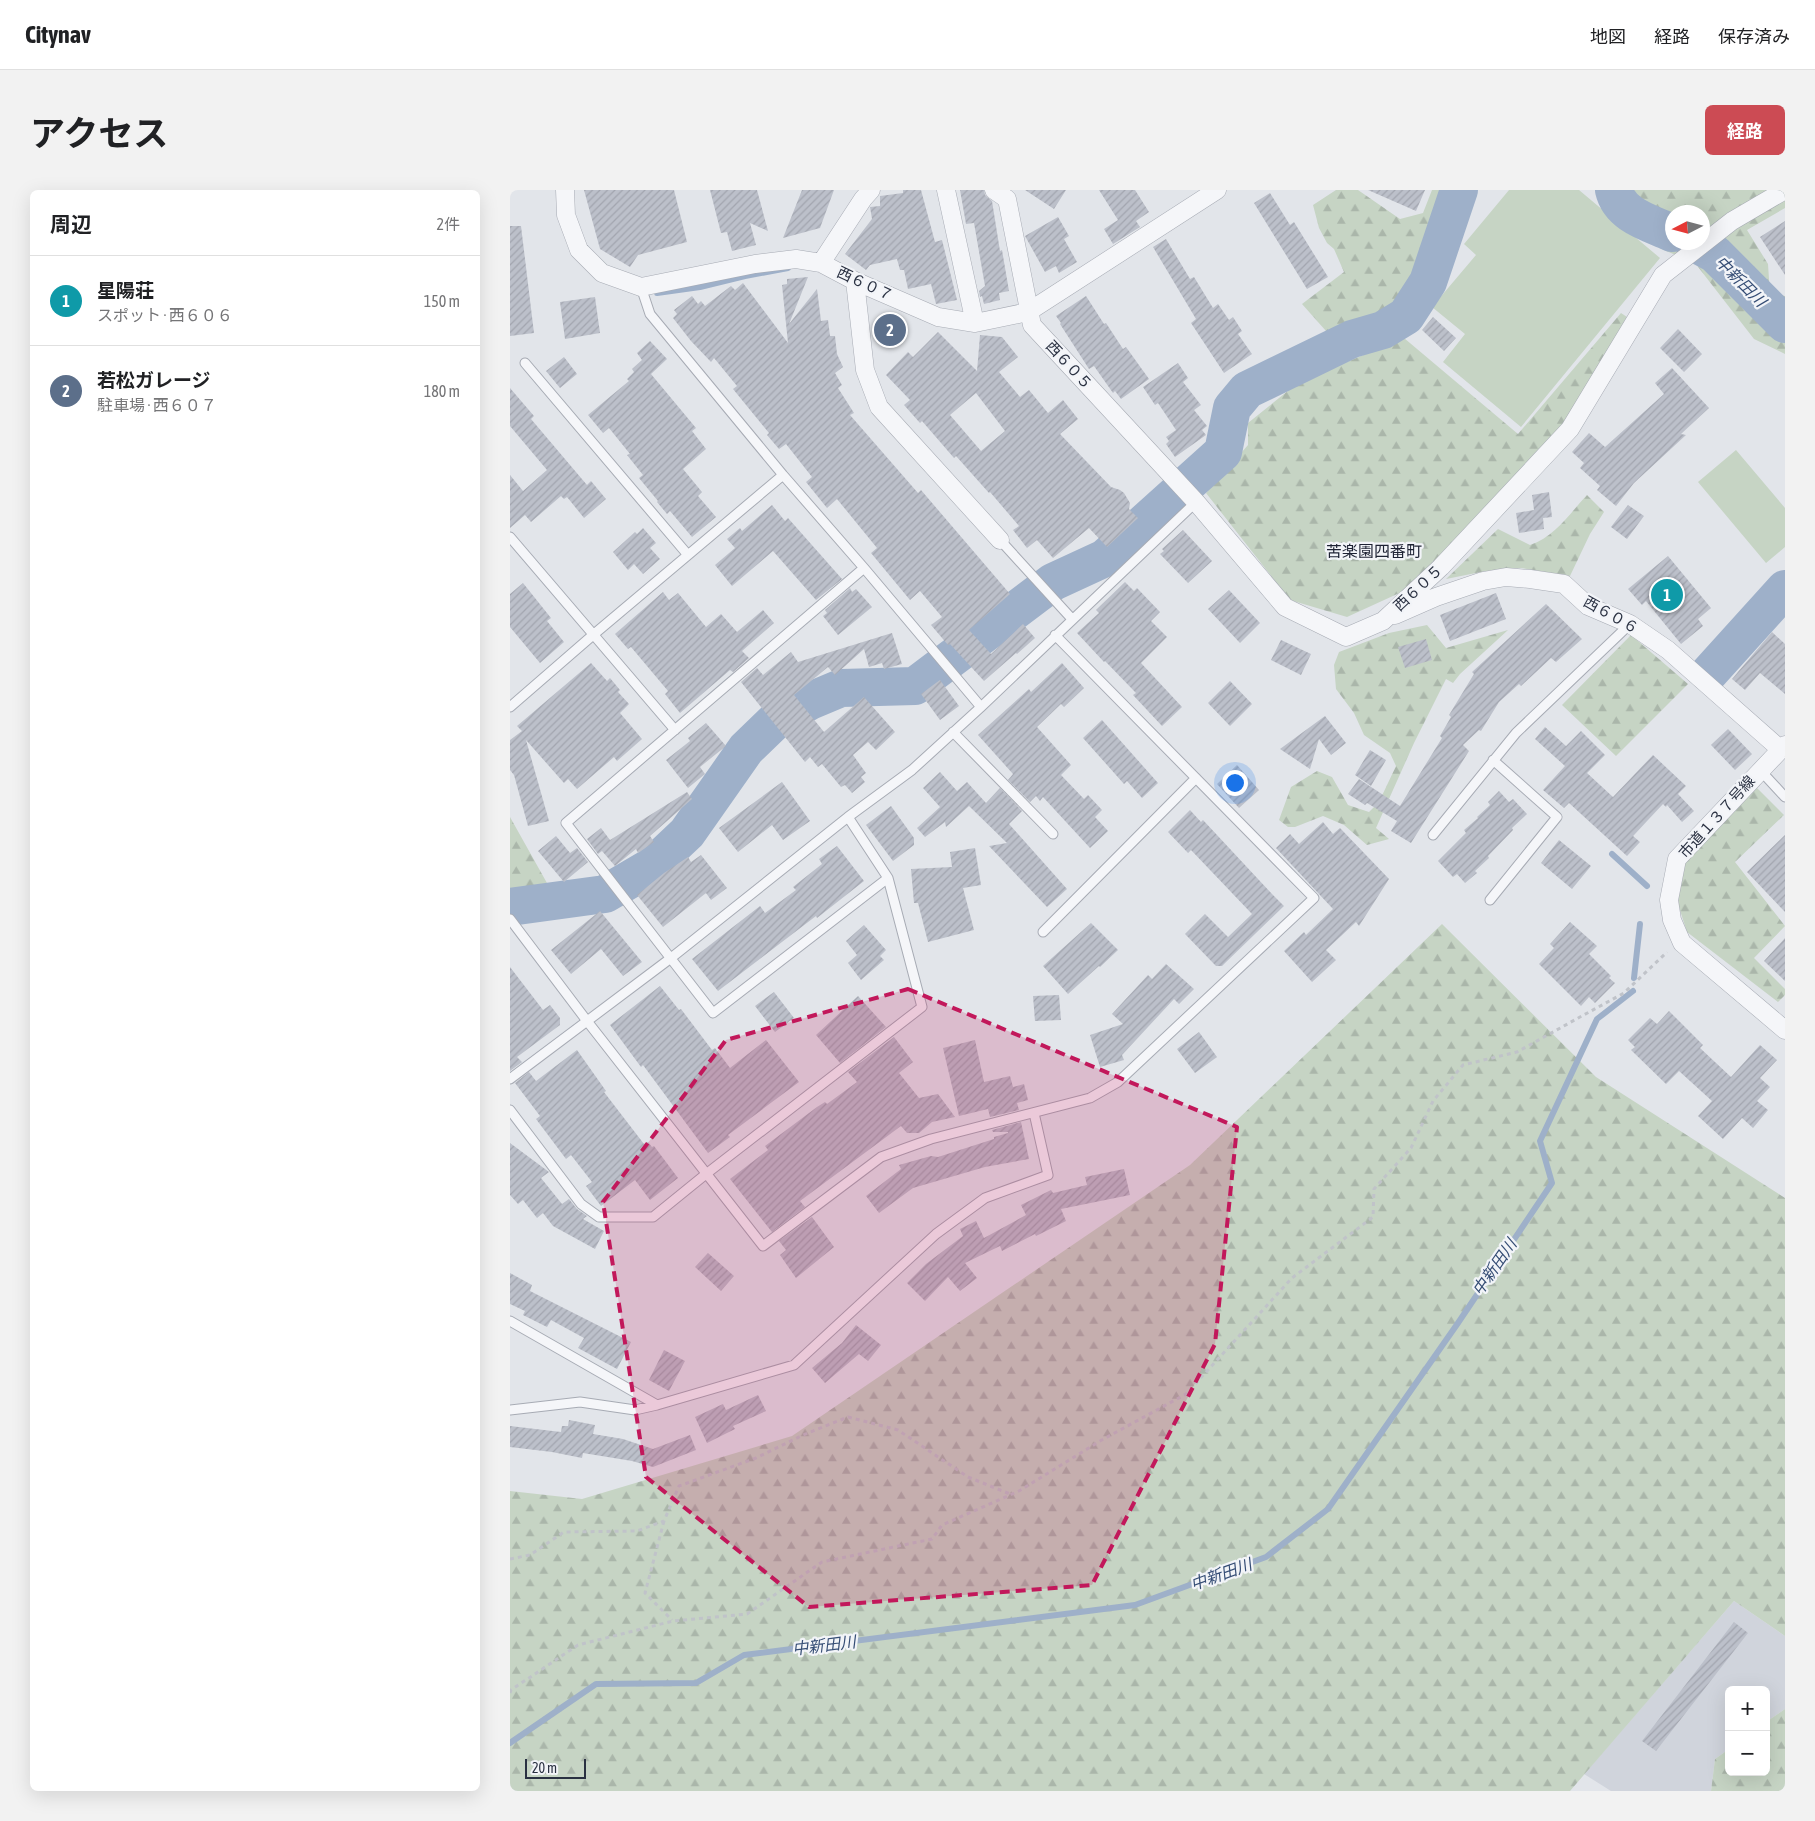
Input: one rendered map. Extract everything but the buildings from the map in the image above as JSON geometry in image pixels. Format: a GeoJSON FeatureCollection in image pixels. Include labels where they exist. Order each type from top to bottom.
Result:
{"type":"FeatureCollection","features":[{"type":"Feature","properties":{"kind":"street"},"geometry":{"type":"LineString","coordinates":[[565,190],[566,215],[579,250],[602,273],[641,287]]}},
{"type":"Feature","properties":{"kind":"street"},"geometry":{"type":"LineString","coordinates":[[821,263],[863,199],[871,190]]}},
{"type":"Feature","properties":{"kind":"street"},"geometry":{"type":"LineString","coordinates":[[946,190],[975,323]]}},
{"type":"Feature","properties":{"kind":"street","name":"西６０５"},"geometry":{"type":"LineString","coordinates":[[994,190],[1007,199],[1032,325],[1188,494],[1284,607],[1346,636],[1383,621],[1440,567],[1570,429],[1663,275],[1732,221],[1785,190]]}},
{"type":"Feature","properties":{"kind":"street","name":"西６０７"},"geometry":{"type":"LineString","coordinates":[[641,287],[754,264],[796,258],[821,263],[855,281],[938,317],[975,323],[1028,312],[1218,190]]}},
{"type":"Feature","properties":{"kind":"street"},"geometry":{"type":"LineString","coordinates":[[855,281],[865,370],[879,408],[1000,540]]}},
{"type":"Feature","properties":{"kind":"street","name":"西６０６"},"geometry":{"type":"LineString","coordinates":[[1383,621],[1436,597],[1483,581],[1506,578],[1564,584],[1588,606],[1630,624],[1668,650],[1783,747]]}},
{"type":"Feature","properties":{"kind":"street","name":"市道１３７号線"},"geometry":{"type":"LineString","coordinates":[[1783,747],[1677,859],[1669,900],[1672,920],[1682,942],[1785,1030]]}},
{"type":"Feature","properties":{"kind":"lane"},"geometry":{"type":"LineString","coordinates":[[641,287],[650,314],[783,475],[981,706]]}},
{"type":"Feature","properties":{"kind":"lane"},"geometry":{"type":"LineString","coordinates":[[525,363],[688,555]]}},
{"type":"Feature","properties":{"kind":"lane"},"geometry":{"type":"LineString","coordinates":[[510,707],[783,475]]}},
{"type":"Feature","properties":{"kind":"lane"},"geometry":{"type":"LineString","coordinates":[[510,1079],[671,958],[848,816],[912,770],[1072,619],[1188,494]]}},
{"type":"Feature","properties":{"kind":"lane"},"geometry":{"type":"LineString","coordinates":[[510,537],[675,730]]}},
{"type":"Feature","properties":{"kind":"lane"},"geometry":{"type":"LineString","coordinates":[[1000,540],[1072,619]]}},
{"type":"Feature","properties":{"kind":"lane"},"geometry":{"type":"LineString","coordinates":[[864,568],[566,823],[712,1013],[888,878]]}},
{"type":"Feature","properties":{"kind":"lane"},"geometry":{"type":"LineString","coordinates":[[1433,834],[1516,733],[1630,624]]}},
{"type":"Feature","properties":{"kind":"lane"},"geometry":{"type":"LineString","coordinates":[[510,919],[587,1021],[763,1246],[881,1157],[931,1139],[1090,1098],[1118,1082],[1314,898],[1055,634]]}},
{"type":"Feature","properties":{"kind":"lane"},"geometry":{"type":"LineString","coordinates":[[953,732],[1053,834]]}},
{"type":"Feature","properties":{"kind":"lane"},"geometry":{"type":"LineString","coordinates":[[1490,900],[1557,817],[1493,760]]}},
{"type":"Feature","properties":{"kind":"lane"},"geometry":{"type":"LineString","coordinates":[[1760,770],[1785,797]]}},
{"type":"Feature","properties":{"kind":"lane"},"geometry":{"type":"LineString","coordinates":[[1043,932],[1196,778]]}},
{"type":"Feature","properties":{"kind":"lane"},"geometry":{"type":"LineString","coordinates":[[510,1110],[581,1204],[599,1217],[653,1217],[922,1007],[888,878],[848,816]]}},
{"type":"Feature","properties":{"kind":"lane"},"geometry":{"type":"LineString","coordinates":[[510,1410],[580,1402],[635,1410],[794,1365],[936,1234],[985,1198],[1048,1174],[1034,1112]]}},
{"type":"Feature","properties":{"kind":"lane"},"geometry":{"type":"LineString","coordinates":[[510,1321],[657,1405]]}},
{"type":"Feature","properties":{"kind":"path"},"geometry":{"type":"LineString","coordinates":[[510,1693],[511,1690],[578,1645],[673,1620],[747,1614],[822,1562],[932,1539],[942,1525],[1011,1494],[1100,1441],[1186,1394],[1292,1278],[1373,1217],[1374,1189],[1411,1148],[1433,1101],[1463,1065],[1517,1052],[1624,993],[1665,953],[1682,942]]}},
{"type":"Feature","properties":{"kind":"path"},"geometry":{"type":"LineString","coordinates":[[673,1620],[645,1592],[664,1521],[679,1486],[756,1458],[848,1417],[898,1430],[968,1476],[1011,1494]]}},
{"type":"Feature","properties":{"kind":"path"},"geometry":{"type":"LineString","coordinates":[[510,1559],[530,1555],[564,1532],[637,1531],[664,1521]]}},
{"type":"Feature","properties":{"kind":"highlighted area"},"geometry":{"type":"Polygon","coordinates":[[[908,989],[1237,1127],[1215,1344],[1092,1585],[809,1607],[646,1477],[603,1202],[726,1040],[908,989]]]}},
{"type":"Feature","properties":{"kind":"shaded area"},"geometry":{"type":"Polygon","coordinates":[[[1734,1601],[1785,1636],[1785,1709],[1770,1719],[1770,1686],[1725,1686],[1725,1752],[1715,1759],[1711,1791],[1611,1791],[1584,1774],[1734,1601]]]}},
{"type":"Feature","properties":{"kind":"green space"},"geometry":{"type":"Polygon","coordinates":[[[1336,190],[1358,190],[1400,219],[1423,213],[1432,190],[1452,190],[1428,268],[1403,308],[1334,340],[1302,304],[1344,272],[1334,249],[1327,243],[1319,228],[1313,205],[1336,190]]]}},
{"type":"Feature","properties":{"kind":"green space"},"geometry":{"type":"Polygon","coordinates":[[[1509,190],[1579,190],[1660,258],[1521,427],[1443,362],[1465,334],[1432,307],[1476,255],[1464,244],[1509,190]]]}},
{"type":"Feature","properties":{"kind":"green space"},"geometry":{"type":"Polygon","coordinates":[[[1627,190],[1785,190],[1785,208],[1747,230],[1768,264],[1770,294],[1785,296],[1785,354],[1754,339],[1695,263],[1659,248],[1627,190]]]}},
{"type":"Feature","properties":{"kind":"green space"},"geometry":{"type":"Polygon","coordinates":[[[1621,313],[1627,317],[1560,432],[1406,590],[1347,617],[1290,600],[1206,493],[1248,445],[1248,423],[1299,382],[1404,338],[1518,434],[1621,313]]]}},
{"type":"Feature","properties":{"kind":"green space"},"geometry":{"type":"Polygon","coordinates":[[[1736,450],[1785,508],[1785,547],[1766,563],[1698,482],[1736,450]]]}},
{"type":"Feature","properties":{"kind":"green space"},"geometry":{"type":"Polygon","coordinates":[[[1587,495],[1604,512],[1590,534],[1570,576],[1521,568],[1486,571],[1446,579],[1498,529],[1530,545],[1555,530],[1587,495]]]}},
{"type":"Feature","properties":{"kind":"green space"},"geometry":{"type":"Polygon","coordinates":[[[1427,625],[1446,648],[1508,630],[1460,674],[1453,683],[1446,679],[1414,743],[1376,828],[1389,839],[1367,845],[1344,825],[1323,816],[1295,827],[1288,827],[1279,820],[1291,787],[1317,771],[1332,777],[1348,805],[1369,812],[1379,802],[1396,766],[1390,753],[1364,735],[1354,713],[1336,689],[1334,665],[1339,652],[1389,633],[1427,625]]]}},
{"type":"Feature","properties":{"kind":"green space"},"geometry":{"type":"Polygon","coordinates":[[[1631,635],[1688,684],[1616,756],[1562,705],[1631,635]]]}},
{"type":"Feature","properties":{"kind":"green space"},"geometry":{"type":"Polygon","coordinates":[[[1757,788],[1784,815],[1735,862],[1785,926],[1754,958],[1785,989],[1785,995],[1778,1002],[1687,932],[1677,901],[1680,868],[1757,788]]]}},
{"type":"Feature","properties":{"kind":"green space"},"geometry":{"type":"Polygon","coordinates":[[[510,817],[552,892],[510,907],[510,817]]]}},
{"type":"Feature","properties":{"kind":"green space"},"geometry":{"type":"Polygon","coordinates":[[[1442,924],[1596,1077],[1785,1198],[1785,1636],[1734,1601],[1570,1791],[510,1791],[510,1491],[582,1499],[792,1436],[1190,1165],[1442,924]]]}},
{"type":"Feature","properties":{"kind":"green space"},"geometry":{"type":"Polygon","coordinates":[[[1785,1709],[1785,1791],[1711,1791],[1715,1759],[1725,1752],[1725,1776],[1770,1776],[1770,1719],[1785,1709]]]}},
{"type":"Feature","properties":{"kind":"waterway"},"geometry":{"type":"LineString","coordinates":[[510,907],[605,894],[651,867],[687,833],[746,749],[775,721],[810,701],[841,688],[915,686],[1053,582],[1105,558],[1223,452],[1232,408],[1247,390],[1352,339],[1383,330],[1406,316],[1428,282],[1459,190]]}},
{"type":"Feature","properties":{"kind":"waterway","name":"中新田川"},"geometry":{"type":"LineString","coordinates":[[1614,190],[1617,199],[1629,212],[1637,218],[1665,230]]}},
{"type":"Feature","properties":{"kind":"waterway","name":"中新田川"},"geometry":{"type":"LineString","coordinates":[[1708,250],[1715,254],[1785,324]]}},
{"type":"Feature","properties":{"kind":"waterway"},"geometry":{"type":"LineString","coordinates":[[657,293],[700,287],[788,268]]}},
{"type":"Feature","properties":{"kind":"waterway","name":"中新田川"},"geometry":{"type":"LineString","coordinates":[[1709,673],[1785,589]]}},
{"type":"Feature","properties":{"kind":"waterway","name":"中新田川"},"geometry":{"type":"LineString","coordinates":[[1612,854],[1647,886]]}},
{"type":"Feature","properties":{"kind":"waterway","name":"中新田川"},"geometry":{"type":"LineString","coordinates":[[1634,978],[1640,924]]}},
{"type":"Feature","properties":{"kind":"waterway","name":"中新田川"},"geometry":{"type":"LineString","coordinates":[[510,1743],[596,1684],[696,1683],[744,1655],[1135,1605],[1266,1557],[1328,1509],[1458,1323],[1552,1183],[1540,1141],[1597,1019],[1633,991]]}},
{"type":"Feature","properties":{"kind":"place","name":"若松ガレージ"},"geometry":{"type":"Point","coordinates":[890,330]}},
{"type":"Feature","properties":{"kind":"place","name":"星陽荘"},"geometry":{"type":"Point","coordinates":[1667,595]}},
{"type":"Feature","properties":{"kind":"district","name":"苦楽園四番町"},"geometry":{"type":"Point","coordinates":[1374,551]}}]}
